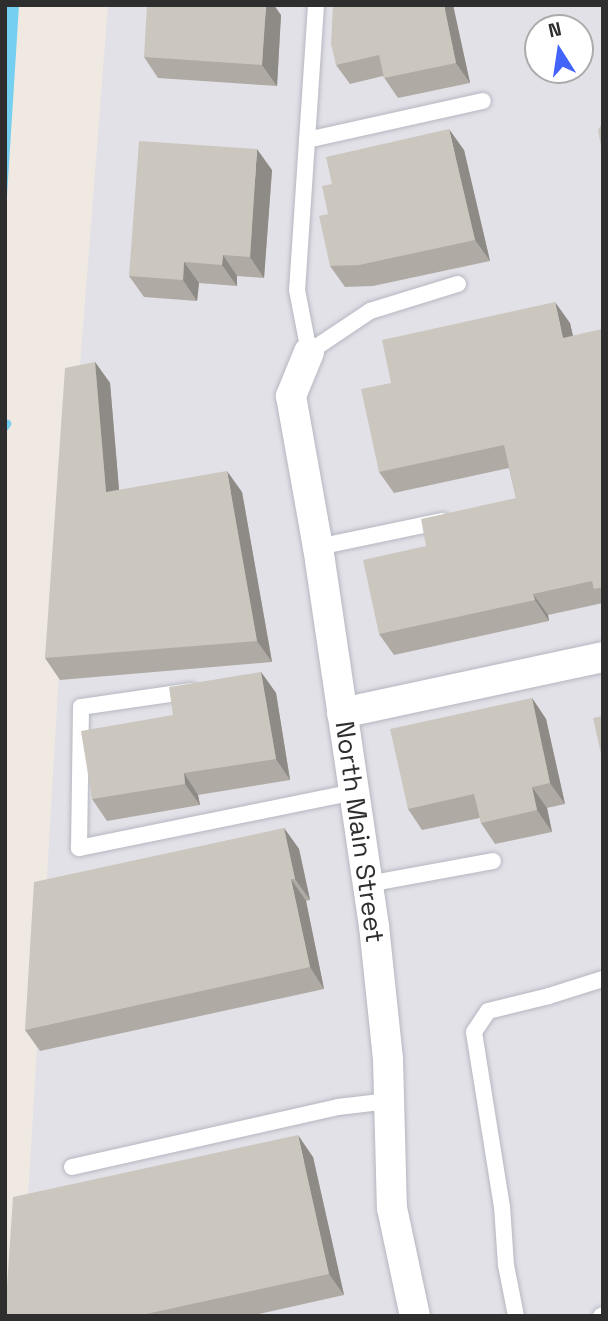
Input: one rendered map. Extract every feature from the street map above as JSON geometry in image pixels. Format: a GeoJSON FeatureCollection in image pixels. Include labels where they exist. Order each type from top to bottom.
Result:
{"type":"FeatureCollection","features":[{"type":"Feature","properties":{"kind":"street","name":"North Main Street"},"geometry":{"type":"LineString","coordinates":[[309,352],[291,396],[318,547],[368,884],[388,1059],[392,1208],[415,1316]]}},
{"type":"Feature","properties":{"kind":"street"},"geometry":{"type":"LineString","coordinates":[[342,713],[603,657]]}},
{"type":"Feature","properties":{"kind":"lane"},"geometry":{"type":"LineString","coordinates":[[316,5],[297,290],[309,352],[370,311],[458,284]]}},
{"type":"Feature","properties":{"kind":"lane"},"geometry":{"type":"LineString","coordinates":[[307,140],[483,101]]}},
{"type":"Feature","properties":{"kind":"lane"},"geometry":{"type":"LineString","coordinates":[[318,547],[457,517]]}},
{"type":"Feature","properties":{"kind":"lane"},"geometry":{"type":"LineString","coordinates":[[202,689],[81,708],[79,848],[354,792]]}},
{"type":"Feature","properties":{"kind":"lane"},"geometry":{"type":"LineString","coordinates":[[368,884],[493,861]]}},
{"type":"Feature","properties":{"kind":"lane"},"geometry":{"type":"LineString","coordinates":[[516,1316],[506,1265],[502,1206],[474,1032],[488,1011],[603,979]]}},
{"type":"Feature","properties":{"kind":"lane"},"geometry":{"type":"LineString","coordinates":[[72,1167],[338,1107],[389,1101]]}},
{"type":"Feature","properties":{"kind":"shaded area"},"geometry":{"type":"Polygon","coordinates":[[[108,5],[603,5],[603,1316],[21,1316],[68,521],[108,5]]]}},
{"type":"Feature","properties":{"kind":"water"},"geometry":{"type":"Polygon","coordinates":[[[5,5],[19,5],[5,228],[5,5]]]}},
{"type":"Feature","properties":{"kind":"building"},"geometry":{"type":"Polygon","coordinates":[[[147,5],[266,5],[262,65],[144,57],[147,5]]]}},
{"type":"Feature","properties":{"kind":"building"},"geometry":{"type":"Polygon","coordinates":[[[333,5],[444,5],[456,63],[384,78],[379,55],[336,65],[331,44],[333,5]]]}},
{"type":"Feature","properties":{"kind":"building"},"geometry":{"type":"Polygon","coordinates":[[[603,122],[603,148],[598,130],[603,122]]]}},
{"type":"Feature","properties":{"kind":"building"},"geometry":{"type":"Polygon","coordinates":[[[449,129],[475,240],[359,265],[330,266],[319,216],[328,214],[322,186],[332,184],[326,157],[449,129]]]}},
{"type":"Feature","properties":{"kind":"building"},"geometry":{"type":"Polygon","coordinates":[[[139,141],[257,149],[250,257],[223,255],[222,265],[184,262],[183,280],[129,276],[139,141]]]}},
{"type":"Feature","properties":{"kind":"building"},"geometry":{"type":"Polygon","coordinates":[[[555,302],[563,338],[603,329],[603,587],[594,589],[592,581],[533,594],[535,600],[379,634],[363,560],[426,546],[421,519],[516,498],[504,445],[379,472],[361,389],[391,383],[382,340],[555,302]]]}},
{"type":"Feature","properties":{"kind":"building"},"geometry":{"type":"Polygon","coordinates":[[[95,362],[106,492],[227,471],[257,641],[45,658],[65,368],[95,362]]]}},
{"type":"Feature","properties":{"kind":"building"},"geometry":{"type":"Polygon","coordinates":[[[261,672],[276,759],[184,773],[185,784],[92,799],[81,731],[173,715],[169,687],[261,672]]]}},
{"type":"Feature","properties":{"kind":"building"},"geometry":{"type":"Polygon","coordinates":[[[532,698],[550,783],[532,787],[537,810],[481,823],[474,794],[408,809],[390,729],[532,698]]]}},
{"type":"Feature","properties":{"kind":"building"},"geometry":{"type":"Polygon","coordinates":[[[603,716],[603,763],[593,718],[603,716]]]}},
{"type":"Feature","properties":{"kind":"building"},"geometry":{"type":"Polygon","coordinates":[[[284,828],[295,879],[291,879],[310,967],[25,1030],[34,882],[284,828]]]}},
{"type":"Feature","properties":{"kind":"building"},"geometry":{"type":"Polygon","coordinates":[[[298,1135],[329,1274],[137,1316],[5,1316],[13,1197],[298,1135]]]}}]}
